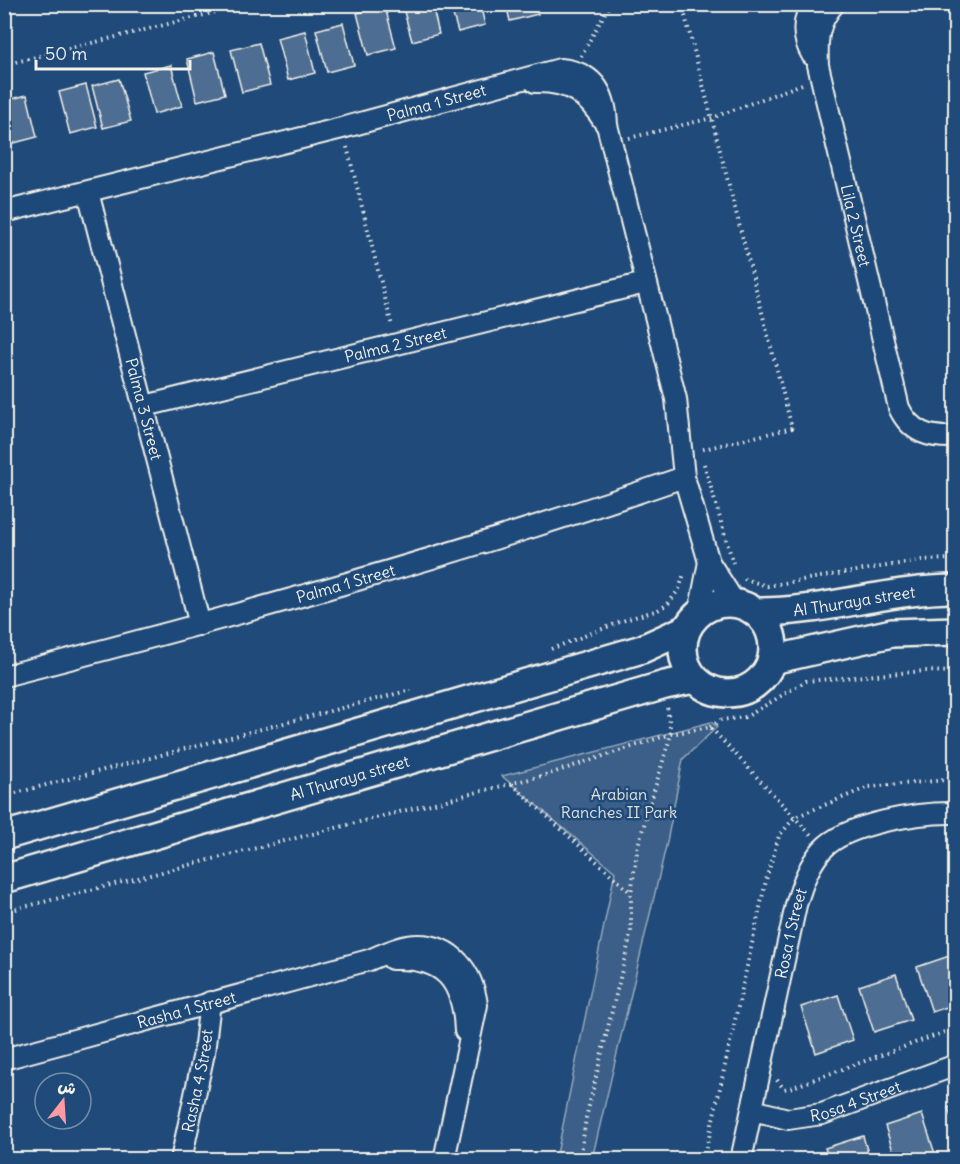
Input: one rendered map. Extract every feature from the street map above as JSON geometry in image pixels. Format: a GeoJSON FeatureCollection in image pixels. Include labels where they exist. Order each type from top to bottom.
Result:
{"type":"FeatureCollection","features":[{"type":"Feature","properties":{"kind":"street","name":"Lila 2 Street"},"geometry":{"type":"LineString","coordinates":[[812,4],[807,13],[804,37],[819,71],[899,408],[910,425],[927,436],[956,436]]}},
{"type":"Feature","properties":{"kind":"street","name":"Lila 2 Street"},"geometry":{"type":"LineString","coordinates":[[819,71],[817,35],[826,14],[834,4]]}},
{"type":"Feature","properties":{"kind":"street","name":"Palma 1 Street"},"geometry":{"type":"LineString","coordinates":[[4,212],[342,128],[560,69],[573,70],[585,75],[600,89],[604,99],[609,134],[676,399],[684,477],[709,562]]}},
{"type":"Feature","properties":{"kind":"street","name":"Palma 1 Street"},"geometry":{"type":"LineString","coordinates":[[517,82],[550,82],[573,88],[592,103],[609,134]]}},
{"type":"Feature","properties":{"kind":"street","name":"Palma 3 Street"},"geometry":{"type":"LineString","coordinates":[[88,192],[200,625]]}},
{"type":"Feature","properties":{"kind":"street","name":"Palma 2 Street"},"geometry":{"type":"LineString","coordinates":[[145,406],[645,283]]}},
{"type":"Feature","properties":{"kind":"street","name":"Palma 1 Street"},"geometry":{"type":"LineString","coordinates":[[4,676],[200,625],[609,503],[684,477]]}},
{"type":"Feature","properties":{"kind":"street"},"geometry":{"type":"LineString","coordinates":[[709,562],[744,598],[771,633],[772,660],[765,674],[753,685],[739,692],[723,693],[707,688],[694,679],[682,655],[709,562]]}},
{"type":"Feature","properties":{"kind":"street","name":"Al Thuraya street"},"geometry":{"type":"LineString","coordinates":[[744,598],[789,612],[909,591],[956,589]]}},
{"type":"Feature","properties":{"kind":"street"},"geometry":{"type":"LineString","coordinates":[[4,836],[654,645],[693,621],[710,606],[744,598]]}},
{"type":"Feature","properties":{"kind":"street"},"geometry":{"type":"LineString","coordinates":[[772,660],[892,633],[956,631]]}},
{"type":"Feature","properties":{"kind":"street","name":"Al Thuraya street"},"geometry":{"type":"LineString","coordinates":[[4,879],[665,685],[694,679]]}},
{"type":"Feature","properties":{"kind":"street","name":"Rosa 1 Street"},"geometry":{"type":"LineString","coordinates":[[741,1160],[796,905],[807,874],[824,848],[869,825],[893,819],[956,813]]}},
{"type":"Feature","properties":{"kind":"street","name":"Rasha 1 Street"},"geometry":{"type":"LineString","coordinates":[[4,1059],[417,945],[436,948],[453,956],[466,969],[475,986],[477,1005],[444,1160]]}},
{"type":"Feature","properties":{"kind":"street","name":"Rasha 4 Street"},"geometry":{"type":"LineString","coordinates":[[181,1160],[204,1053],[210,1002]]}},
{"type":"Feature","properties":{"kind":"street","name":"Rosa 4 Street"},"geometry":{"type":"LineString","coordinates":[[753,1110],[788,1119],[822,1114],[956,1065]]}},
{"type":"Feature","properties":{"kind":"path"},"geometry":{"type":"LineString","coordinates":[[4,65],[248,4]]}},
{"type":"Feature","properties":{"kind":"path"},"geometry":{"type":"LineString","coordinates":[[573,70],[610,4]]}},
{"type":"Feature","properties":{"kind":"path"},"geometry":{"type":"LineString","coordinates":[[682,4],[792,428],[700,452],[697,440]]}},
{"type":"Feature","properties":{"kind":"path"},"geometry":{"type":"LineString","coordinates":[[609,134],[711,118],[819,71]]}},
{"type":"Feature","properties":{"kind":"path"},"geometry":{"type":"LineString","coordinates":[[342,128],[396,344]]}},
{"type":"Feature","properties":{"kind":"path"},"geometry":{"type":"LineString","coordinates":[[549,650],[658,610],[668,604],[679,589],[686,569],[723,559],[734,573],[729,542],[704,463]]}},
{"type":"Feature","properties":{"kind":"path"},"geometry":{"type":"LineString","coordinates":[[744,598],[767,586],[922,560],[956,559]]}},
{"type":"Feature","properties":{"kind":"path"},"geometry":{"type":"LineString","coordinates":[[643,615],[654,645]]}},
{"type":"Feature","properties":{"kind":"path"},"geometry":{"type":"LineString","coordinates":[[4,912],[549,774],[671,734],[710,727],[721,720],[746,717],[806,681],[914,672],[956,672]]}},
{"type":"Feature","properties":{"kind":"path"},"geometry":{"type":"LineString","coordinates":[[580,1160],[586,1118],[631,933],[631,893],[638,845],[671,734],[665,685]]}},
{"type":"Feature","properties":{"kind":"path"},"geometry":{"type":"LineString","coordinates":[[4,796],[413,689]]}},
{"type":"Feature","properties":{"kind":"path"},"geometry":{"type":"LineString","coordinates":[[710,727],[824,848]]}},
{"type":"Feature","properties":{"kind":"path"},"geometry":{"type":"LineString","coordinates":[[512,784],[631,893]]}},
{"type":"Feature","properties":{"kind":"path"},"geometry":{"type":"LineString","coordinates":[[774,1074],[783,1089],[793,1087],[956,1028]]}},
{"type":"Feature","properties":{"kind":"green space","name":"Arabian Ranches II Park"},"geometry":{"type":"Polygon","coordinates":[[[711,722],[717,727],[683,759],[667,842],[592,1159],[556,1159],[615,872],[502,776],[711,722]]]}},
{"type":"Feature","properties":{"kind":"building"},"geometry":{"type":"Polygon","coordinates":[[[402,4],[432,4],[439,34],[412,41],[402,4]]]}},
{"type":"Feature","properties":{"kind":"building"},"geometry":{"type":"Polygon","coordinates":[[[450,4],[480,4],[485,25],[458,32],[450,4]]]}},
{"type":"Feature","properties":{"kind":"building"},"geometry":{"type":"Polygon","coordinates":[[[506,4],[535,4],[538,14],[510,21],[506,4]]]}},
{"type":"Feature","properties":{"kind":"building"},"geometry":{"type":"Polygon","coordinates":[[[385,7],[396,48],[368,55],[357,13],[385,7]]]}},
{"type":"Feature","properties":{"kind":"building"},"geometry":{"type":"Polygon","coordinates":[[[343,23],[354,65],[327,72],[316,30],[343,23]]]}},
{"type":"Feature","properties":{"kind":"building"},"geometry":{"type":"Polygon","coordinates":[[[305,31],[315,73],[288,80],[277,38],[305,31]]]}},
{"type":"Feature","properties":{"kind":"building"},"geometry":{"type":"Polygon","coordinates":[[[259,43],[270,85],[242,92],[231,50],[259,43]]]}},
{"type":"Feature","properties":{"kind":"building"},"geometry":{"type":"Polygon","coordinates":[[[214,52],[225,94],[197,101],[187,59],[214,52]]]}},
{"type":"Feature","properties":{"kind":"building"},"geometry":{"type":"Polygon","coordinates":[[[171,65],[182,106],[154,114],[143,72],[171,65]]]}},
{"type":"Feature","properties":{"kind":"building"},"geometry":{"type":"Polygon","coordinates":[[[119,79],[131,121],[103,128],[92,86],[119,79]]]}},
{"type":"Feature","properties":{"kind":"building"},"geometry":{"type":"Polygon","coordinates":[[[86,85],[97,127],[70,134],[59,92],[86,85]]]}},
{"type":"Feature","properties":{"kind":"building"},"geometry":{"type":"Polygon","coordinates":[[[27,95],[37,137],[10,144],[4,125],[4,101],[27,95]]]}},
{"type":"Feature","properties":{"kind":"building"},"geometry":{"type":"Polygon","coordinates":[[[955,954],[956,1004],[932,1012],[917,967],[955,954]]]}},
{"type":"Feature","properties":{"kind":"building"},"geometry":{"type":"Polygon","coordinates":[[[896,974],[911,1020],[874,1032],[859,986],[896,974]]]}},
{"type":"Feature","properties":{"kind":"building"},"geometry":{"type":"Polygon","coordinates":[[[838,995],[853,1040],[816,1053],[801,1007],[838,995]]]}},
{"type":"Feature","properties":{"kind":"building"},"geometry":{"type":"Polygon","coordinates":[[[956,1105],[956,1131],[948,1108],[956,1105]]]}},
{"type":"Feature","properties":{"kind":"building"},"geometry":{"type":"Polygon","coordinates":[[[922,1114],[937,1160],[896,1160],[885,1126],[922,1114]]]}},
{"type":"Feature","properties":{"kind":"building"},"geometry":{"type":"Polygon","coordinates":[[[863,1136],[870,1160],[829,1160],[825,1148],[863,1136]]]}}]}
